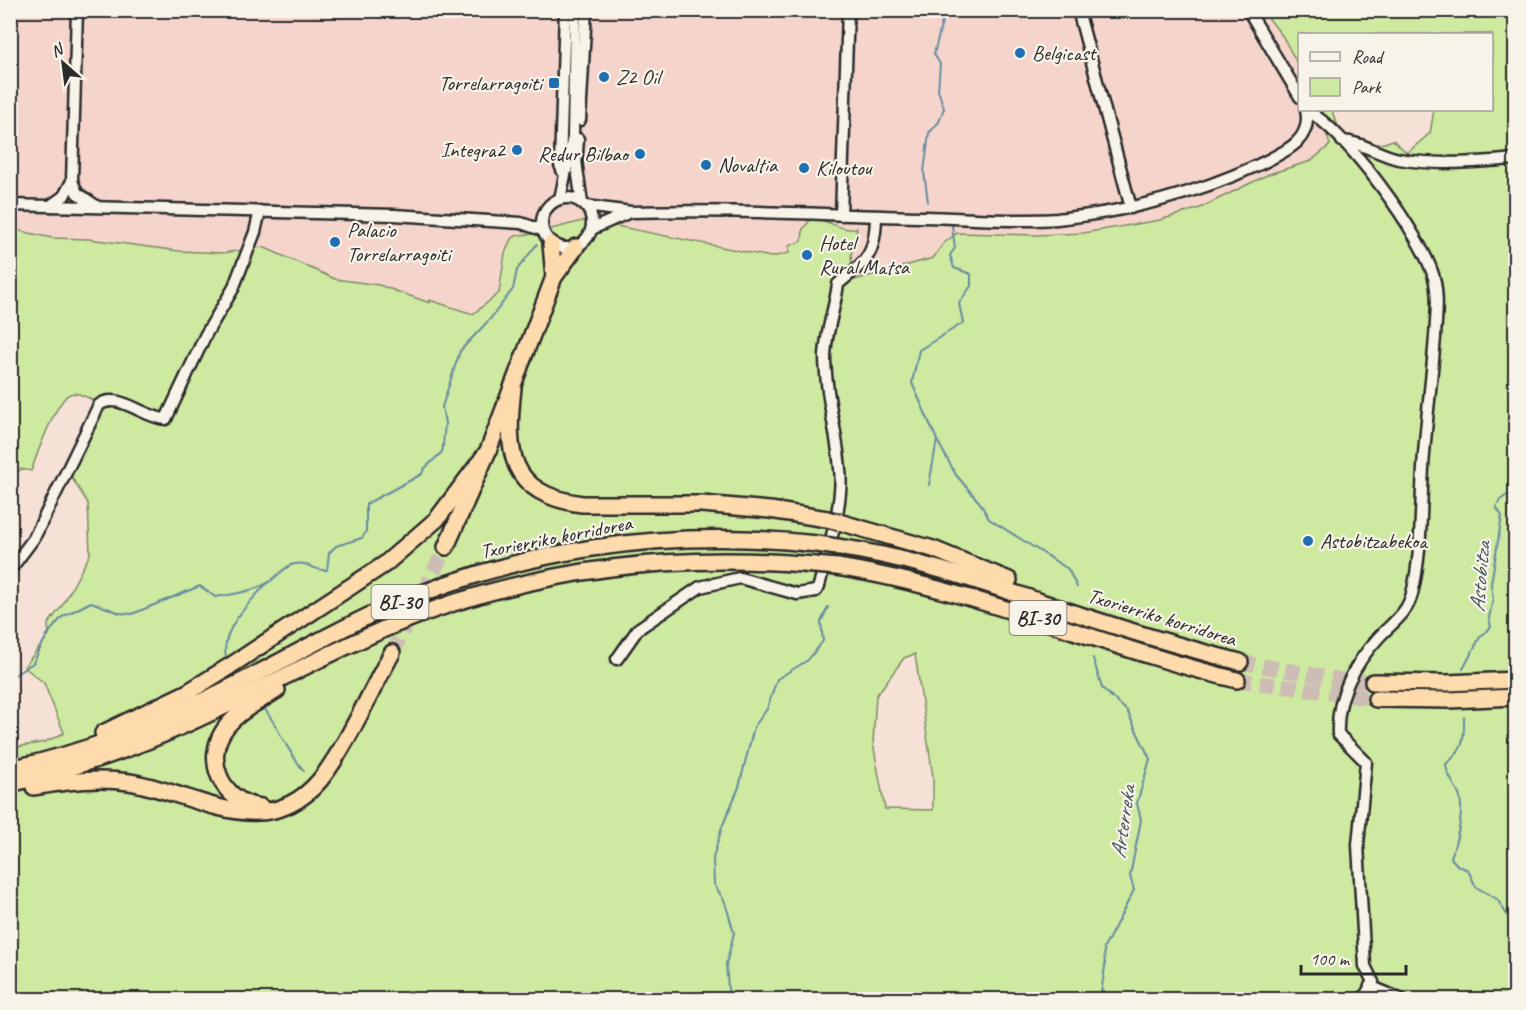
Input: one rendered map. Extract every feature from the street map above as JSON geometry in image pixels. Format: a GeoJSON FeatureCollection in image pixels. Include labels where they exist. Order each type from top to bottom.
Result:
{"type":"FeatureCollection","features":[{"type":"Feature","properties":{"kind":"highway"},"geometry":{"type":"LineString","coordinates":[[551,244],[554,277]]}},
{"type":"Feature","properties":{"kind":"highway"},"geometry":{"type":"LineString","coordinates":[[447,547],[513,388],[554,277],[576,247]]}},
{"type":"Feature","properties":{"kind":"highway"},"geometry":{"type":"LineString","coordinates":[[513,388],[508,435],[514,463],[533,486],[557,499],[582,504],[739,507],[833,521],[933,549],[1161,637],[1176,646]]}},
{"type":"Feature","properties":{"kind":"highway"},"geometry":{"type":"LineString","coordinates":[[10,764],[87,740],[155,708],[222,671],[319,610],[378,569],[419,536],[446,508],[488,451]]}},
{"type":"Feature","properties":{"kind":"highway","name":"Txorierriko korridorea"},"geometry":{"type":"LineString","coordinates":[[10,769],[87,748],[148,726],[206,700],[379,611],[439,586],[516,563],[590,548],[653,540],[740,538],[817,544],[896,557],[950,572],[1176,646],[1240,662]]}},
{"type":"Feature","properties":{"kind":"highway","name":"Txorierriko korridorea"},"geometry":{"type":"LineString","coordinates":[[10,784],[90,762],[155,738],[395,625],[454,603],[570,574],[649,563],[705,560],[814,565],[837,567],[914,582],[966,595],[1147,655],[1237,680]]}},
{"type":"Feature","properties":{"kind":"highway"},"geometry":{"type":"LineString","coordinates":[[278,808],[248,805],[225,787],[216,768],[218,741],[228,725],[241,713],[343,649]]}},
{"type":"Feature","properties":{"kind":"highway"},"geometry":{"type":"LineString","coordinates":[[10,791],[69,782],[115,780],[152,787],[229,811],[258,813],[278,808],[303,796],[326,772],[392,653]]}},
{"type":"Feature","properties":{"kind":"highway"},"geometry":{"type":"LineString","coordinates":[[1373,682],[1447,683],[1515,680]]}},
{"type":"Feature","properties":{"kind":"highway"},"geometry":{"type":"LineString","coordinates":[[1376,699],[1449,700],[1515,697]]}},
{"type":"Feature","properties":{"kind":"street"},"geometry":{"type":"LineString","coordinates":[[72,207],[77,10]]}},
{"type":"Feature","properties":{"kind":"street"},"geometry":{"type":"LineString","coordinates":[[564,175],[560,165],[565,10]]}},
{"type":"Feature","properties":{"kind":"street"},"geometry":{"type":"LineString","coordinates":[[10,205],[260,211],[521,223],[542,230],[551,244],[566,249],[576,247],[585,241],[592,229],[592,217],[584,204],[573,137],[575,10]]}},
{"type":"Feature","properties":{"kind":"street"},"geometry":{"type":"LineString","coordinates":[[576,166],[586,10]]}},
{"type":"Feature","properties":{"kind":"street"},"geometry":{"type":"LineString","coordinates":[[841,216],[848,10]]}},
{"type":"Feature","properties":{"kind":"street"},"geometry":{"type":"LineString","coordinates":[[1078,10],[1131,207]]}},
{"type":"Feature","properties":{"kind":"street"},"geometry":{"type":"LineString","coordinates":[[1248,10],[1298,95]]}},
{"type":"Feature","properties":{"kind":"street"},"geometry":{"type":"LineString","coordinates":[[521,223],[544,212],[560,199],[575,199],[584,204],[631,212],[876,217],[1046,219],[1131,207],[1184,193],[1240,173],[1281,154],[1296,145],[1304,135],[1306,111]]}},
{"type":"Feature","properties":{"kind":"street"},"geometry":{"type":"LineString","coordinates":[[1308,111],[1342,141],[1390,198],[1418,240],[1435,280],[1437,313],[1424,453],[1421,531],[1412,595],[1404,612],[1358,662],[1351,674],[1338,720],[1338,734],[1366,762],[1358,845],[1365,966],[1373,982],[1363,999]]}},
{"type":"Feature","properties":{"kind":"street"},"geometry":{"type":"LineString","coordinates":[[560,199],[573,137]]}},
{"type":"Feature","properties":{"kind":"street"},"geometry":{"type":"LineString","coordinates":[[1342,141],[1354,142],[1397,158],[1444,164],[1515,159]]}},
{"type":"Feature","properties":{"kind":"street"},"geometry":{"type":"LineString","coordinates":[[50,206],[72,187]]}},
{"type":"Feature","properties":{"kind":"street"},"geometry":{"type":"LineString","coordinates":[[72,187],[97,207]]}},
{"type":"Feature","properties":{"kind":"street"},"geometry":{"type":"LineString","coordinates":[[10,570],[34,538],[99,405],[108,400],[118,402],[143,414],[166,418],[179,396],[206,334],[233,289],[255,232],[260,211]]}},
{"type":"Feature","properties":{"kind":"street"},"geometry":{"type":"LineString","coordinates":[[542,230],[544,212]]}},
{"type":"Feature","properties":{"kind":"street"},"geometry":{"type":"LineString","coordinates":[[592,229],[631,212]]}},
{"type":"Feature","properties":{"kind":"street"},"geometry":{"type":"LineString","coordinates":[[617,659],[638,629],[700,587],[740,578],[797,594],[816,591],[819,586],[838,503],[841,470],[829,404],[825,357],[827,336],[836,305],[838,284],[863,264],[875,243],[876,217]]}},
{"type":"Feature","properties":{"kind":"street"},"geometry":{"type":"LineString","coordinates":[[1370,986],[1402,999]]}},
{"type":"Feature","properties":{"kind":"shaded area"},"geometry":{"type":"Polygon","coordinates":[[[10,11],[1263,11],[1283,37],[1298,65],[1298,111],[1319,111],[1330,146],[1311,161],[1269,174],[1200,208],[1161,220],[1083,233],[1037,235],[957,233],[944,243],[933,258],[841,284],[850,262],[856,228],[844,229],[822,220],[809,220],[802,241],[789,247],[789,253],[762,257],[586,220],[532,234],[521,234],[511,239],[505,253],[499,293],[473,314],[430,301],[431,303],[379,285],[335,279],[263,247],[223,253],[179,251],[89,239],[52,238],[11,229],[10,11]]]}},
{"type":"Feature","properties":{"kind":"green space"},"geometry":{"type":"Polygon","coordinates":[[[1263,11],[1515,11],[1515,999],[11,999],[11,748],[45,742],[64,733],[44,683],[24,667],[49,635],[48,624],[62,606],[90,554],[88,503],[70,475],[95,404],[89,398],[74,393],[65,398],[48,429],[31,471],[21,469],[11,479],[11,229],[52,238],[89,239],[179,251],[223,253],[263,247],[335,279],[379,285],[430,303],[429,300],[473,314],[499,293],[505,253],[511,239],[518,235],[532,234],[586,220],[771,257],[789,253],[789,246],[802,241],[803,229],[810,220],[823,221],[845,228],[857,228],[851,254],[854,270],[840,284],[933,258],[944,243],[957,233],[1037,235],[1083,233],[1160,220],[1200,208],[1269,174],[1311,161],[1330,145],[1319,111],[1332,111],[1340,129],[1354,140],[1372,144],[1393,140],[1407,153],[1430,133],[1434,111],[1493,111],[1493,33],[1298,33],[1298,65],[1283,37],[1263,11]],[[915,654],[904,658],[876,696],[873,743],[885,809],[933,810],[933,777],[915,654]]]}},
{"type":"Feature","properties":{"kind":"waterway"},"geometry":{"type":"LineString","coordinates":[[928,202],[924,172],[929,133],[939,122],[944,108],[938,90],[940,64],[934,54],[945,10]]}},
{"type":"Feature","properties":{"kind":"waterway"},"geometry":{"type":"LineString","coordinates":[[929,485],[937,440],[912,383],[919,350],[963,323],[959,303],[971,286],[971,274],[954,268],[950,255],[955,248],[952,226]]}},
{"type":"Feature","properties":{"kind":"waterway"},"geometry":{"type":"LineString","coordinates":[[10,678],[33,663],[47,635],[62,617],[91,602],[120,613],[132,614],[200,586],[215,597],[249,590],[269,582],[291,565],[306,564],[327,570],[329,553],[336,546],[362,538],[366,532],[366,504],[422,474],[424,469],[442,452],[445,423],[442,407],[460,351],[491,318],[513,289],[517,270],[537,244]]}},
{"type":"Feature","properties":{"kind":"waterway","name":"Arterreka"},"geometry":{"type":"LineString","coordinates":[[938,442],[956,475],[980,503],[989,519],[1068,569],[1077,587]]}},
{"type":"Feature","properties":{"kind":"waterway","name":"Astobitza"},"geometry":{"type":"LineString","coordinates":[[1463,669],[1480,637],[1491,627],[1489,618],[1493,599],[1491,584],[1502,516],[1496,507],[1500,500],[1516,489]]}},
{"type":"Feature","properties":{"kind":"waterway"},"geometry":{"type":"LineString","coordinates":[[226,657],[227,636],[238,617],[266,584]]}},
{"type":"Feature","properties":{"kind":"waterway"},"geometry":{"type":"LineString","coordinates":[[729,1000],[726,964],[734,933],[725,902],[714,884],[713,858],[722,827],[739,787],[754,727],[767,709],[777,679],[808,660],[823,641],[821,622],[828,607]]}},
{"type":"Feature","properties":{"kind":"waterway","name":"Arterreka"},"geometry":{"type":"LineString","coordinates":[[1093,658],[1102,688],[1127,711],[1150,759],[1137,803],[1141,820],[1130,876],[1134,890],[1104,948],[1105,967],[1100,1000]]}},
{"type":"Feature","properties":{"kind":"waterway"},"geometry":{"type":"LineString","coordinates":[[264,708],[304,771]]}},
{"type":"Feature","properties":{"kind":"waterway","name":"Astobitza"},"geometry":{"type":"LineString","coordinates":[[1464,717],[1462,744],[1457,754],[1446,764],[1459,794],[1461,805],[1459,828],[1451,858],[1458,866],[1468,870],[1476,887],[1497,899],[1516,929]]}},
{"type":"Feature","properties":{"kind":"tunnel"},"geometry":{"type":"LineString","coordinates":[[392,653],[446,547]]}},
{"type":"Feature","properties":{"kind":"tunnel"},"geometry":{"type":"LineString","coordinates":[[1240,662],[1348,681],[1373,682]]}},
{"type":"Feature","properties":{"kind":"tunnel"},"geometry":{"type":"LineString","coordinates":[[1237,680],[1376,699]]}},
{"type":"Feature","properties":{"kind":"place","name":"Belgicast"},"geometry":{"type":"Point","coordinates":[1020,53]}},
{"type":"Feature","properties":{"kind":"place","name":"Z2 Oil"},"geometry":{"type":"Point","coordinates":[604,77]}},
{"type":"Feature","properties":{"kind":"place","name":"Torrelarragoiti"},"geometry":{"type":"Point","coordinates":[554,83]}},
{"type":"Feature","properties":{"kind":"place","name":"Integra2"},"geometry":{"type":"Point","coordinates":[517,150]}},
{"type":"Feature","properties":{"kind":"place","name":"Redur Bilbao"},"geometry":{"type":"Point","coordinates":[640,154]}},
{"type":"Feature","properties":{"kind":"place","name":"Novaltia"},"geometry":{"type":"Point","coordinates":[706,165]}},
{"type":"Feature","properties":{"kind":"place","name":"Kiloutou"},"geometry":{"type":"Point","coordinates":[804,168]}},
{"type":"Feature","properties":{"kind":"place","name":"Palacio Torrelarragoiti"},"geometry":{"type":"Point","coordinates":[335,242]}},
{"type":"Feature","properties":{"kind":"place","name":"Hotel Rural Matsa"},"geometry":{"type":"Point","coordinates":[807,255]}},
{"type":"Feature","properties":{"kind":"place","name":"Astobitzabekoa"},"geometry":{"type":"Point","coordinates":[1308,541]}}]}
